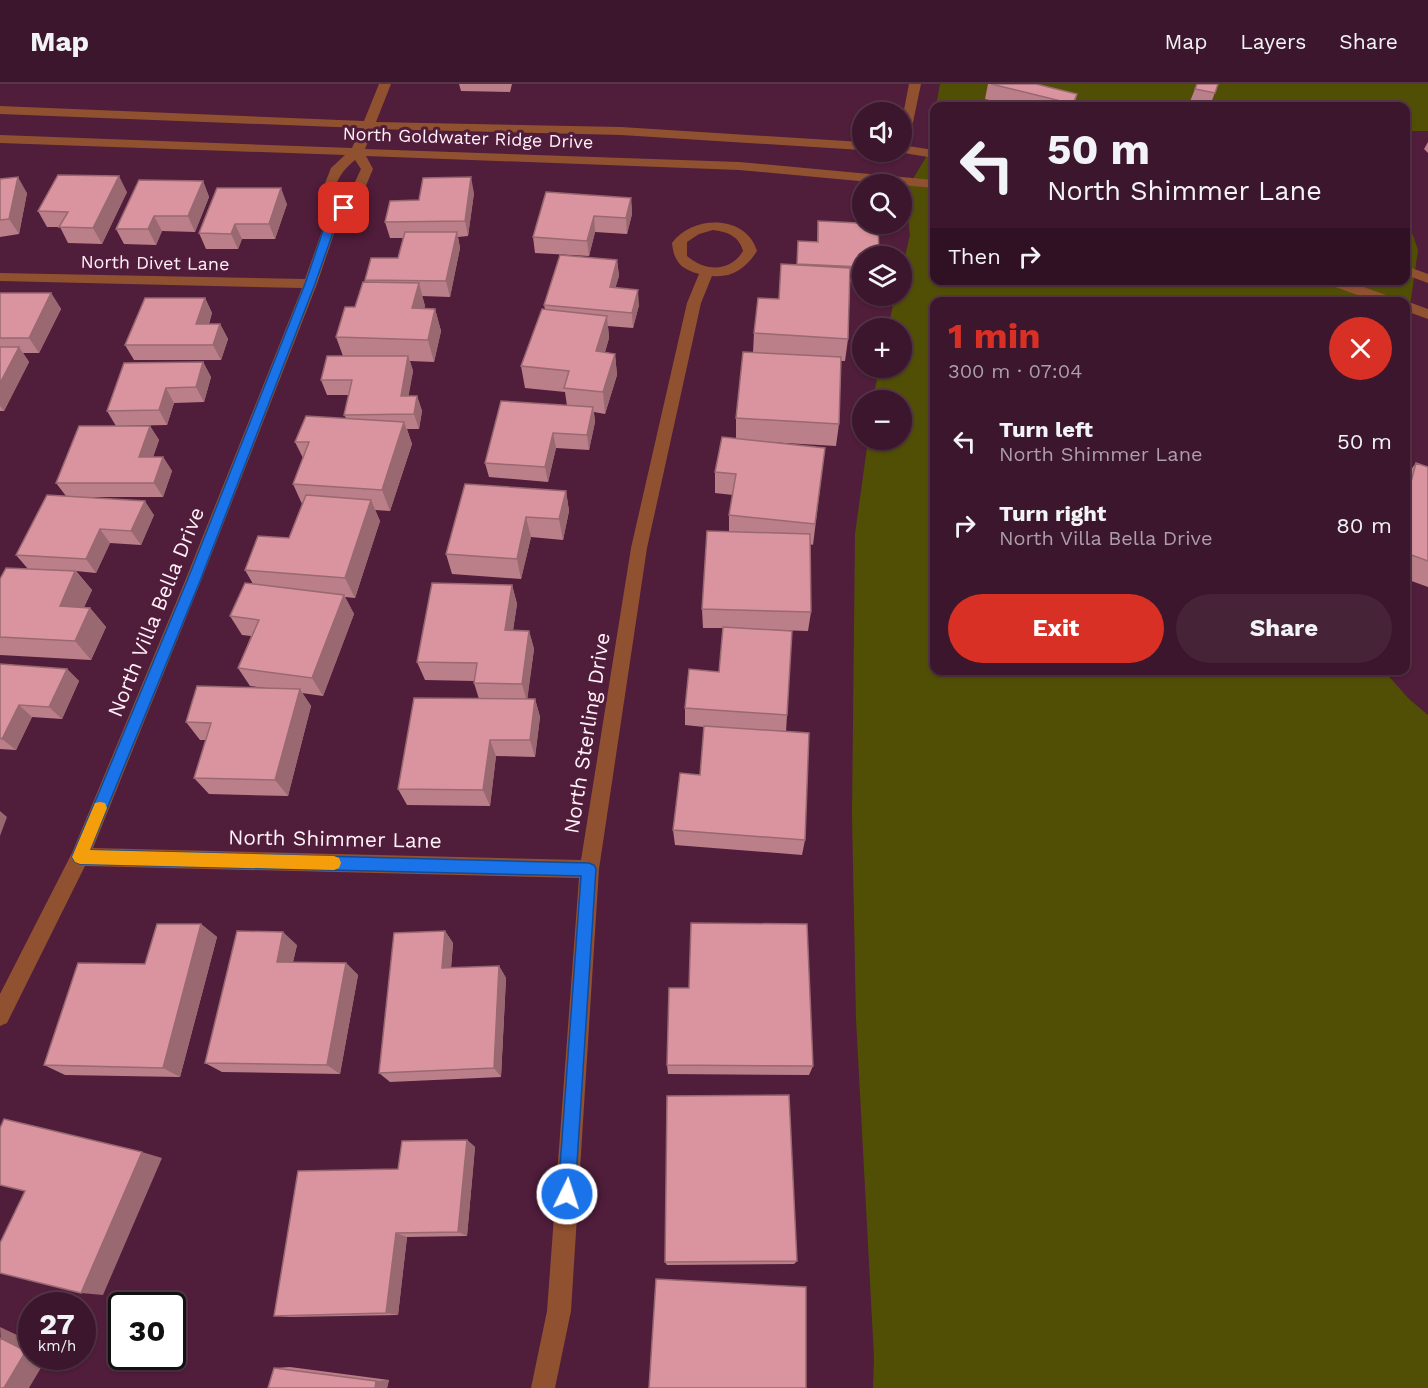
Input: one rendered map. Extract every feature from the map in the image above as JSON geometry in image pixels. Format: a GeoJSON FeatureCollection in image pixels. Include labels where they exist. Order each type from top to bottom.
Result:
{"type":"FeatureCollection","features":[{"type":"Feature","properties":{"kind":"street","name":"North Villa Bella Drive"},"geometry":{"type":"LineString","coordinates":[[333,216],[326,196],[337,168],[357,152],[385,84]]}},
{"type":"Feature","properties":{"kind":"street"},"geometry":{"type":"LineString","coordinates":[[911,102],[915,84]]}},
{"type":"Feature","properties":{"kind":"street","name":"North Goldwater Ridge Drive"},"geometry":{"type":"LineString","coordinates":[[0,110],[370,125],[621,131],[852,145]]}},
{"type":"Feature","properties":{"kind":"street","name":"North Goldwater Ridge Drive"},"geometry":{"type":"LineString","coordinates":[[0,139],[739,166],[852,161]]}},
{"type":"Feature","properties":{"kind":"street","name":"North Villa Bella Drive"},"geometry":{"type":"LineString","coordinates":[[0,1016],[80,857],[193,581],[310,284],[333,216],[354,199],[367,169],[357,152]]}},
{"type":"Feature","properties":{"kind":"street","name":"North Goldwater Ridge Drive"},"geometry":{"type":"LineString","coordinates":[[912,157],[930,155]]}},
{"type":"Feature","properties":{"kind":"street","name":"North Goldwater Ridge Drive"},"geometry":{"type":"LineString","coordinates":[[902,162],[930,181]]}},
{"type":"Feature","properties":{"kind":"street"},"geometry":{"type":"LineString","coordinates":[[713,226],[735,231],[743,236],[750,251],[740,265],[719,272],[706,272],[695,269],[680,257],[679,243],[684,236],[692,231],[713,226]]}},
{"type":"Feature","properties":{"kind":"street","name":"North Sterling Drive"},"geometry":{"type":"LineString","coordinates":[[543,1388],[559,1311],[589,869],[639,548],[694,303],[706,272]]}},
{"type":"Feature","properties":{"kind":"street"},"geometry":{"type":"LineString","coordinates":[[1410,272],[1428,279]]}},
{"type":"Feature","properties":{"kind":"street","name":"North Divet Lane"},"geometry":{"type":"LineString","coordinates":[[0,277],[310,284]]}},
{"type":"Feature","properties":{"kind":"street"},"geometry":{"type":"LineString","coordinates":[[1343,285],[1378,297]]}},
{"type":"Feature","properties":{"kind":"street"},"geometry":{"type":"LineString","coordinates":[[1410,307],[1428,314]]}},
{"type":"Feature","properties":{"kind":"street","name":"North Shimmer Lane"},"geometry":{"type":"LineString","coordinates":[[80,857],[589,869]]}},
{"type":"Feature","properties":{"kind":"shaded area"},"geometry":{"type":"Polygon","coordinates":[[[940,84],[1428,84],[1428,131],[1410,131],[1410,102],[937,102],[940,84]]]}},
{"type":"Feature","properties":{"kind":"shaded area"},"geometry":{"type":"Polygon","coordinates":[[[930,151],[930,285],[1410,285],[1410,227],[1418,250],[1410,306],[1410,297],[930,297],[930,675],[1388,675],[1409,699],[1428,715],[1428,1388],[873,1388],[874,1357],[856,1019],[852,814],[855,534],[867,450],[912,450],[912,390],[875,390],[877,378],[912,378],[912,318],[890,318],[893,306],[912,306],[912,246],[907,246],[912,234],[912,180],[930,151]]]}},
{"type":"Feature","properties":{"kind":"building"},"geometry":{"type":"Polygon","coordinates":[[[991,84],[1036,84],[1077,94],[1074,102],[1065,102],[991,84]]]}},
{"type":"Feature","properties":{"kind":"building"},"geometry":{"type":"Polygon","coordinates":[[[1197,84],[1218,84],[1215,93],[1195,89],[1197,84]]]}},
{"type":"Feature","properties":{"kind":"building"},"geometry":{"type":"Polygon","coordinates":[[[58,175],[119,176],[93,228],[59,227],[68,212],[38,211],[58,175]]]}},
{"type":"Feature","properties":{"kind":"building"},"geometry":{"type":"Polygon","coordinates":[[[18,177],[9,219],[0,220],[0,179],[18,177]]]}},
{"type":"Feature","properties":{"kind":"building"},"geometry":{"type":"Polygon","coordinates":[[[471,177],[465,221],[385,222],[390,201],[419,200],[423,178],[471,177]]]}},
{"type":"Feature","properties":{"kind":"building"},"geometry":{"type":"Polygon","coordinates":[[[139,180],[203,181],[188,216],[154,216],[148,229],[116,229],[139,180]]]}},
{"type":"Feature","properties":{"kind":"building"},"geometry":{"type":"Polygon","coordinates":[[[217,188],[281,188],[269,224],[235,224],[231,234],[199,233],[217,188]]]}},
{"type":"Feature","properties":{"kind":"building"},"geometry":{"type":"Polygon","coordinates":[[[546,192],[631,198],[626,218],[594,216],[587,241],[533,237],[546,192]]]}},
{"type":"Feature","properties":{"kind":"building"},"geometry":{"type":"Polygon","coordinates":[[[818,221],[852,223],[852,234],[878,234],[879,246],[852,246],[852,267],[797,264],[798,241],[818,242],[818,221]]]}},
{"type":"Feature","properties":{"kind":"building"},"geometry":{"type":"Polygon","coordinates":[[[405,232],[457,232],[446,281],[365,280],[371,258],[398,258],[405,232]]]}},
{"type":"Feature","properties":{"kind":"building"},"geometry":{"type":"Polygon","coordinates":[[[560,255],[617,260],[610,287],[638,290],[632,313],[544,305],[560,255]]]}},
{"type":"Feature","properties":{"kind":"building"},"geometry":{"type":"Polygon","coordinates":[[[781,264],[850,268],[848,339],[754,333],[758,298],[779,299],[781,264]]]}},
{"type":"Feature","properties":{"kind":"building"},"geometry":{"type":"Polygon","coordinates":[[[363,282],[419,283],[412,308],[435,309],[428,340],[336,337],[345,307],[355,307],[363,282]]]}},
{"type":"Feature","properties":{"kind":"building"},"geometry":{"type":"Polygon","coordinates":[[[0,293],[51,293],[29,338],[0,338],[0,293]]]}},
{"type":"Feature","properties":{"kind":"building"},"geometry":{"type":"Polygon","coordinates":[[[145,298],[205,298],[196,324],[220,324],[213,345],[125,345],[145,298]]]}},
{"type":"Feature","properties":{"kind":"building"},"geometry":{"type":"Polygon","coordinates":[[[542,309],[607,316],[596,351],[615,354],[603,392],[564,388],[569,371],[521,366],[542,309]]]}},
{"type":"Feature","properties":{"kind":"building"},"geometry":{"type":"Polygon","coordinates":[[[0,347],[19,347],[0,383],[0,347]]]}},
{"type":"Feature","properties":{"kind":"building"},"geometry":{"type":"Polygon","coordinates":[[[743,352],[841,357],[839,424],[736,418],[743,352]]]}},
{"type":"Feature","properties":{"kind":"building"},"geometry":{"type":"Polygon","coordinates":[[[327,356],[408,356],[401,396],[417,396],[414,414],[344,415],[352,380],[321,380],[327,356]]]}},
{"type":"Feature","properties":{"kind":"building"},"geometry":{"type":"Polygon","coordinates":[[[203,362],[196,387],[166,388],[159,410],[107,411],[124,363],[203,362]]]}},
{"type":"Feature","properties":{"kind":"building"},"geometry":{"type":"Polygon","coordinates":[[[501,401],[593,407],[587,435],[553,433],[545,467],[485,463],[501,401]]]}},
{"type":"Feature","properties":{"kind":"building"},"geometry":{"type":"Polygon","coordinates":[[[306,416],[404,422],[382,490],[293,484],[309,442],[295,442],[306,416]]]}},
{"type":"Feature","properties":{"kind":"building"},"geometry":{"type":"Polygon","coordinates":[[[79,426],[150,426],[139,457],[163,457],[154,483],[56,483],[79,426]]]}},
{"type":"Feature","properties":{"kind":"building"},"geometry":{"type":"Polygon","coordinates":[[[722,437],[825,448],[815,524],[729,515],[736,474],[715,472],[722,437]]]}},
{"type":"Feature","properties":{"kind":"building"},"geometry":{"type":"Polygon","coordinates":[[[1416,463],[1428,467],[1428,561],[1410,554],[1410,486],[1416,463]]]}},
{"type":"Feature","properties":{"kind":"building"},"geometry":{"type":"Polygon","coordinates":[[[465,484],[566,491],[559,519],[526,517],[517,559],[446,554],[465,484]]]}},
{"type":"Feature","properties":{"kind":"building"},"geometry":{"type":"Polygon","coordinates":[[[47,495],[145,501],[131,531],[100,529],[86,559],[16,555],[47,495]]]}},
{"type":"Feature","properties":{"kind":"building"},"geometry":{"type":"Polygon","coordinates":[[[306,495],[371,500],[345,578],[245,570],[258,536],[289,538],[306,495]]]}},
{"type":"Feature","properties":{"kind":"building"},"geometry":{"type":"Polygon","coordinates":[[[707,531],[810,534],[811,612],[702,609],[707,531]]]}},
{"type":"Feature","properties":{"kind":"building"},"geometry":{"type":"Polygon","coordinates":[[[6,568],[75,571],[60,606],[90,608],[75,641],[0,637],[0,579],[6,568]]]}},
{"type":"Feature","properties":{"kind":"building"},"geometry":{"type":"Polygon","coordinates":[[[245,583],[344,595],[312,678],[238,668],[259,620],[230,616],[245,583]]]}},
{"type":"Feature","properties":{"kind":"building"},"geometry":{"type":"Polygon","coordinates":[[[432,583],[512,585],[505,630],[529,631],[522,684],[474,683],[477,663],[417,662],[432,583]]]}},
{"type":"Feature","properties":{"kind":"building"},"geometry":{"type":"Polygon","coordinates":[[[723,627],[792,631],[787,715],[685,708],[689,669],[719,672],[723,627]]]}},
{"type":"Feature","properties":{"kind":"building"},"geometry":{"type":"Polygon","coordinates":[[[0,664],[67,669],[49,707],[19,705],[2,739],[0,738],[0,664]]]}},
{"type":"Feature","properties":{"kind":"building"},"geometry":{"type":"Polygon","coordinates":[[[197,686],[300,689],[275,780],[194,778],[211,723],[186,722],[197,686]]]}},
{"type":"Feature","properties":{"kind":"building"},"geometry":{"type":"Polygon","coordinates":[[[414,698],[535,699],[530,740],[490,740],[483,790],[398,789],[414,698]]]}},
{"type":"Feature","properties":{"kind":"building"},"geometry":{"type":"Polygon","coordinates":[[[704,726],[809,733],[805,840],[673,830],[680,773],[700,775],[704,726]]]}},
{"type":"Feature","properties":{"kind":"building"},"geometry":{"type":"Polygon","coordinates":[[[691,923],[807,924],[813,1066],[667,1065],[669,988],[689,988],[691,923]]]}},
{"type":"Feature","properties":{"kind":"building"},"geometry":{"type":"Polygon","coordinates":[[[157,924],[201,924],[163,1068],[44,1065],[78,963],[145,964],[157,924]]]}},
{"type":"Feature","properties":{"kind":"building"},"geometry":{"type":"Polygon","coordinates":[[[237,931],[283,932],[277,962],[346,963],[327,1065],[205,1063],[237,931]]]}},
{"type":"Feature","properties":{"kind":"building"},"geometry":{"type":"Polygon","coordinates":[[[445,931],[442,968],[499,966],[494,1068],[379,1073],[394,933],[445,931]]]}},
{"type":"Feature","properties":{"kind":"building"},"geometry":{"type":"Polygon","coordinates":[[[789,1095],[797,1261],[665,1262],[667,1096],[789,1095]]]}},
{"type":"Feature","properties":{"kind":"building"},"geometry":{"type":"Polygon","coordinates":[[[4,1119],[142,1152],[81,1292],[0,1273],[0,1243],[25,1191],[0,1185],[0,1128],[4,1119]]]}},
{"type":"Feature","properties":{"kind":"building"},"geometry":{"type":"Polygon","coordinates":[[[467,1140],[458,1232],[396,1233],[386,1313],[274,1316],[298,1171],[398,1169],[402,1141],[467,1140]]]}},
{"type":"Feature","properties":{"kind":"building"},"geometry":{"type":"Polygon","coordinates":[[[656,1279],[806,1287],[806,1388],[649,1388],[656,1279]]]}},
{"type":"Feature","properties":{"kind":"building"},"geometry":{"type":"Polygon","coordinates":[[[0,1338],[18,1347],[18,1364],[4,1388],[0,1388],[0,1338]]]}},
{"type":"Feature","properties":{"kind":"building"},"geometry":{"type":"Polygon","coordinates":[[[274,1368],[376,1381],[375,1388],[268,1388],[274,1368]]]}},
{"type":"Feature","properties":{"kind":"slow traffic"},"geometry":{"type":"LineString","coordinates":[[100,808],[80,857],[334,863]]}},
{"type":"Feature","properties":{"kind":"route"},"geometry":{"type":"LineString","coordinates":[[344,208],[333,216],[310,284],[193,581],[80,857],[589,869],[567,1194]]}}]}
